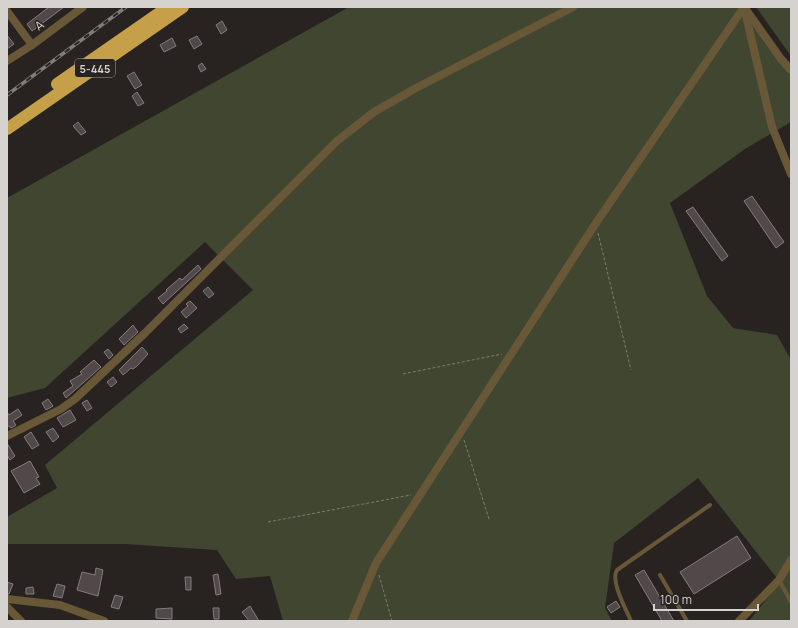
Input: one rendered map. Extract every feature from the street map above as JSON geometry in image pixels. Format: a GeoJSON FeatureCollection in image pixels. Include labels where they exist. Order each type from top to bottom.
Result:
{"type":"FeatureCollection","features":[{"type":"Feature","properties":{"kind":"highway","name":"5-445"},"geometry":{"type":"LineString","coordinates":[[7,119],[168,7]]}},
{"type":"Feature","properties":{"kind":"highway","name":"5-445"},"geometry":{"type":"LineString","coordinates":[[7,129],[183,7]]}},
{"type":"Feature","properties":{"kind":"street","name":"A"},"geometry":{"type":"LineString","coordinates":[[7,61],[32,46],[83,7]]}},
{"type":"Feature","properties":{"kind":"street"},"geometry":{"type":"LineString","coordinates":[[7,436],[61,408],[75,399],[144,334],[337,141],[374,112],[416,88],[573,7]]}},
{"type":"Feature","properties":{"kind":"street"},"geometry":{"type":"LineString","coordinates":[[744,7],[781,59],[791,70]]}},
{"type":"Feature","properties":{"kind":"street"},"geometry":{"type":"LineString","coordinates":[[744,7],[772,127],[791,174]]}},
{"type":"Feature","properties":{"kind":"street"},"geometry":{"type":"LineString","coordinates":[[352,621],[376,563],[596,223],[744,7]]}},
{"type":"Feature","properties":{"kind":"street"},"geometry":{"type":"LineString","coordinates":[[7,11],[32,46]]}},
{"type":"Feature","properties":{"kind":"street"},"geometry":{"type":"LineString","coordinates":[[739,621],[780,580],[791,560]]}},
{"type":"Feature","properties":{"kind":"street"},"geometry":{"type":"LineString","coordinates":[[7,599],[60,606],[104,621]]}},
{"type":"Feature","properties":{"kind":"street"},"geometry":{"type":"LineString","coordinates":[[7,607],[21,621]]}},
{"type":"Feature","properties":{"kind":"lane"},"geometry":{"type":"LineString","coordinates":[[630,621],[615,583],[615,574],[617,570],[710,505]]}},
{"type":"Feature","properties":{"kind":"lane"},"geometry":{"type":"LineString","coordinates":[[660,575],[687,621]]}},
{"type":"Feature","properties":{"kind":"lane"},"geometry":{"type":"LineString","coordinates":[[780,580],[791,602]]}},
{"type":"Feature","properties":{"kind":"path"},"geometry":{"type":"LineString","coordinates":[[596,223],[630,370]]}},
{"type":"Feature","properties":{"kind":"path"},"geometry":{"type":"LineString","coordinates":[[403,374],[512,352]]}},
{"type":"Feature","properties":{"kind":"path"},"geometry":{"type":"LineString","coordinates":[[462,431],[489,519]]}},
{"type":"Feature","properties":{"kind":"path"},"geometry":{"type":"LineString","coordinates":[[268,522],[421,494]]}},
{"type":"Feature","properties":{"kind":"path"},"geometry":{"type":"LineString","coordinates":[[376,563],[392,621]]}},
{"type":"Feature","properties":{"kind":"green space"},"geometry":{"type":"Polygon","coordinates":[[[349,7],[742,7],[791,73],[791,122],[745,149],[670,203],[707,296],[733,328],[777,335],[791,360],[791,621],[749,621],[780,582],[698,478],[614,543],[605,608],[612,621],[283,621],[270,576],[236,579],[217,550],[125,544],[7,544],[7,517],[57,488],[45,465],[253,290],[205,242],[45,388],[7,398],[7,198],[349,7]]]}},
{"type":"Feature","properties":{"kind":"green space"},"geometry":{"type":"Polygon","coordinates":[[[756,7],[791,7],[791,56],[756,7]]]}},
{"type":"Feature","properties":{"kind":"building"},"geometry":{"type":"Polygon","coordinates":[[[49,7],[64,7],[32,31],[27,24],[49,7]]]}},
{"type":"Feature","properties":{"kind":"building"},"geometry":{"type":"Polygon","coordinates":[[[222,21],[227,30],[221,34],[216,25],[222,21]]]}},
{"type":"Feature","properties":{"kind":"building"},"geometry":{"type":"Polygon","coordinates":[[[7,35],[14,44],[7,49],[7,35]]]}},
{"type":"Feature","properties":{"kind":"building"},"geometry":{"type":"Polygon","coordinates":[[[197,36],[202,44],[194,49],[189,40],[197,36]]]}},
{"type":"Feature","properties":{"kind":"building"},"geometry":{"type":"Polygon","coordinates":[[[172,38],[176,46],[164,52],[160,45],[172,38]]]}},
{"type":"Feature","properties":{"kind":"building"},"geometry":{"type":"Polygon","coordinates":[[[202,63],[206,69],[201,72],[198,66],[202,63]]]}},
{"type":"Feature","properties":{"kind":"building"},"geometry":{"type":"Polygon","coordinates":[[[134,72],[142,85],[135,89],[127,76],[134,72]]]}},
{"type":"Feature","properties":{"kind":"building"},"geometry":{"type":"Polygon","coordinates":[[[137,92],[144,103],[138,106],[132,96],[137,92]]]}},
{"type":"Feature","properties":{"kind":"building"},"geometry":{"type":"Polygon","coordinates":[[[78,122],[86,132],[81,135],[73,126],[78,122]]]}},
{"type":"Feature","properties":{"kind":"building"},"geometry":{"type":"Polygon","coordinates":[[[752,196],[784,242],[776,248],[744,201],[752,196]]]}},
{"type":"Feature","properties":{"kind":"building"},"geometry":{"type":"Polygon","coordinates":[[[693,207],[728,256],[722,261],[686,211],[693,207]]]}},
{"type":"Feature","properties":{"kind":"building"},"geometry":{"type":"Polygon","coordinates":[[[198,265],[201,269],[163,304],[158,298],[180,278],[182,280],[198,265]]]}},
{"type":"Feature","properties":{"kind":"building"},"geometry":{"type":"Polygon","coordinates":[[[208,287],[214,294],[209,298],[203,291],[208,287]]]}},
{"type":"Feature","properties":{"kind":"building"},"geometry":{"type":"Polygon","coordinates":[[[190,301],[197,308],[186,318],[181,312],[188,306],[186,304],[190,301]]]}},
{"type":"Feature","properties":{"kind":"building"},"geometry":{"type":"Polygon","coordinates":[[[184,324],[188,328],[181,333],[178,329],[184,324]]]}},
{"type":"Feature","properties":{"kind":"building"},"geometry":{"type":"Polygon","coordinates":[[[133,325],[138,332],[124,345],[119,339],[133,325]]]}},
{"type":"Feature","properties":{"kind":"building"},"geometry":{"type":"Polygon","coordinates":[[[142,347],[148,354],[137,366],[133,369],[131,368],[123,375],[119,370],[142,347]]]}},
{"type":"Feature","properties":{"kind":"building"},"geometry":{"type":"Polygon","coordinates":[[[108,349],[113,355],[109,359],[104,352],[108,349]]]}},
{"type":"Feature","properties":{"kind":"building"},"geometry":{"type":"Polygon","coordinates":[[[94,360],[101,367],[66,398],[63,393],[73,386],[70,381],[82,374],[80,372],[94,360]]]}},
{"type":"Feature","properties":{"kind":"building"},"geometry":{"type":"Polygon","coordinates":[[[113,377],[117,382],[111,387],[107,382],[113,377]]]}},
{"type":"Feature","properties":{"kind":"building"},"geometry":{"type":"Polygon","coordinates":[[[48,399],[53,406],[46,410],[42,403],[48,399]]]}},
{"type":"Feature","properties":{"kind":"building"},"geometry":{"type":"Polygon","coordinates":[[[87,400],[92,408],[87,411],[82,403],[87,400]]]}},
{"type":"Feature","properties":{"kind":"building"},"geometry":{"type":"Polygon","coordinates":[[[18,409],[22,415],[13,421],[16,425],[11,428],[7,425],[7,412],[9,415],[18,409]]]}},
{"type":"Feature","properties":{"kind":"building"},"geometry":{"type":"Polygon","coordinates":[[[70,410],[76,420],[63,427],[57,418],[70,410]]]}},
{"type":"Feature","properties":{"kind":"building"},"geometry":{"type":"Polygon","coordinates":[[[53,428],[59,437],[53,442],[46,432],[53,428]]]}},
{"type":"Feature","properties":{"kind":"building"},"geometry":{"type":"Polygon","coordinates":[[[31,432],[39,445],[32,449],[24,437],[31,432]]]}},
{"type":"Feature","properties":{"kind":"building"},"geometry":{"type":"Polygon","coordinates":[[[7,443],[15,456],[10,460],[7,455],[7,443]]]}},
{"type":"Feature","properties":{"kind":"building"},"geometry":{"type":"Polygon","coordinates":[[[30,461],[39,477],[36,478],[40,484],[24,493],[11,471],[30,461]]]}},
{"type":"Feature","properties":{"kind":"building"},"geometry":{"type":"Polygon","coordinates":[[[737,536],[751,558],[694,594],[680,572],[737,536]]]}},
{"type":"Feature","properties":{"kind":"building"},"geometry":{"type":"Polygon","coordinates":[[[96,568],[103,570],[98,596],[77,590],[82,572],[95,575],[96,568]]]}},
{"type":"Feature","properties":{"kind":"building"},"geometry":{"type":"Polygon","coordinates":[[[644,570],[674,621],[662,621],[635,575],[644,570]]]}},
{"type":"Feature","properties":{"kind":"building"},"geometry":{"type":"Polygon","coordinates":[[[218,574],[221,594],[216,595],[213,575],[218,574]]]}},
{"type":"Feature","properties":{"kind":"building"},"geometry":{"type":"Polygon","coordinates":[[[185,577],[191,577],[191,590],[186,590],[185,577]]]}},
{"type":"Feature","properties":{"kind":"building"},"geometry":{"type":"Polygon","coordinates":[[[7,582],[13,584],[9,594],[7,594],[7,582]]]}},
{"type":"Feature","properties":{"kind":"building"},"geometry":{"type":"Polygon","coordinates":[[[57,584],[65,586],[62,598],[53,596],[57,584]]]}},
{"type":"Feature","properties":{"kind":"building"},"geometry":{"type":"Polygon","coordinates":[[[33,587],[34,594],[26,594],[26,588],[33,587]]]}},
{"type":"Feature","properties":{"kind":"building"},"geometry":{"type":"Polygon","coordinates":[[[115,595],[123,597],[119,609],[111,607],[115,595]]]}},
{"type":"Feature","properties":{"kind":"building"},"geometry":{"type":"Polygon","coordinates":[[[616,601],[620,607],[611,613],[607,607],[616,601]]]}},
{"type":"Feature","properties":{"kind":"building"},"geometry":{"type":"Polygon","coordinates":[[[250,606],[259,621],[249,621],[242,612],[250,606]]]}},
{"type":"Feature","properties":{"kind":"building"},"geometry":{"type":"Polygon","coordinates":[[[172,608],[172,619],[156,618],[156,609],[172,608]]]}},
{"type":"Feature","properties":{"kind":"building"},"geometry":{"type":"Polygon","coordinates":[[[213,608],[219,608],[219,619],[214,619],[213,608]]]}},
{"type":"Feature","properties":{"kind":"railway"},"geometry":{"type":"LineString","coordinates":[[7,95],[126,7]]}}]}
